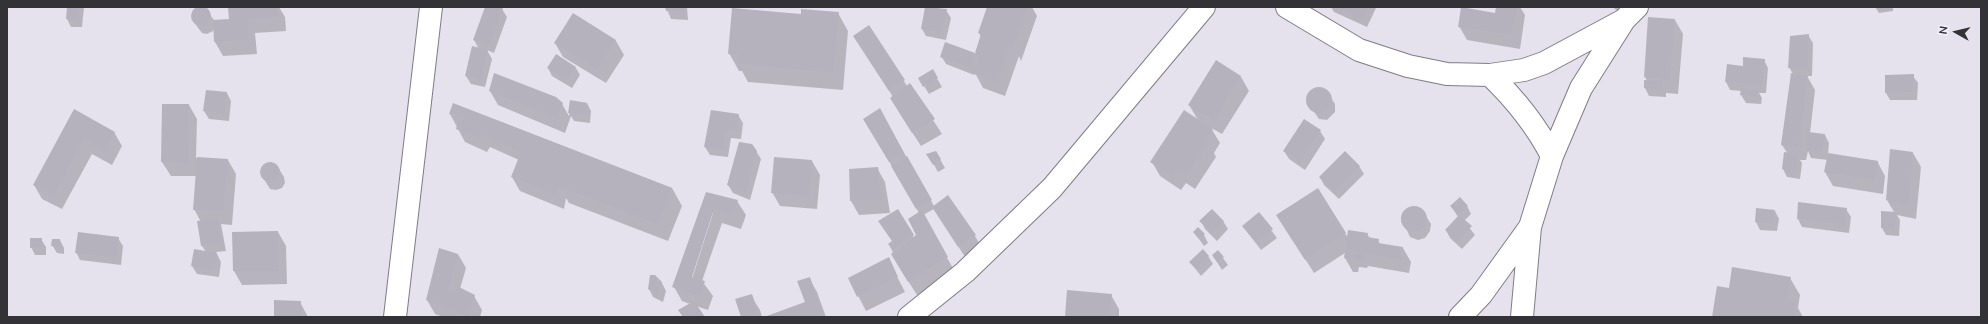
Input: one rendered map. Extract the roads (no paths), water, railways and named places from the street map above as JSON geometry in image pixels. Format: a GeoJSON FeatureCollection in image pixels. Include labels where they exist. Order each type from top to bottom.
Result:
{"type":"FeatureCollection","features":[{"type":"Feature","properties":{"kind":"street"},"geometry":{"type":"LineString","coordinates":[[394,317],[431,7]]}},
{"type":"Feature","properties":{"kind":"street"},"geometry":{"type":"LineString","coordinates":[[1287,7],[1359,50],[1408,66],[1447,74],[1490,75],[1524,70],[1544,63],[1630,14]]}},
{"type":"Feature","properties":{"kind":"street"},"geometry":{"type":"LineString","coordinates":[[909,317],[965,272],[1052,188],[1193,10]]}},
{"type":"Feature","properties":{"kind":"street"},"geometry":{"type":"LineString","coordinates":[[1522,317],[1530,227],[1552,156],[1581,88],[1630,14]]}},
{"type":"Feature","properties":{"kind":"street"},"geometry":{"type":"LineString","coordinates":[[1490,75],[1508,92],[1526,115],[1552,156]]}},
{"type":"Feature","properties":{"kind":"street"},"geometry":{"type":"LineString","coordinates":[[1460,317],[1481,295],[1530,227]]}}]}
